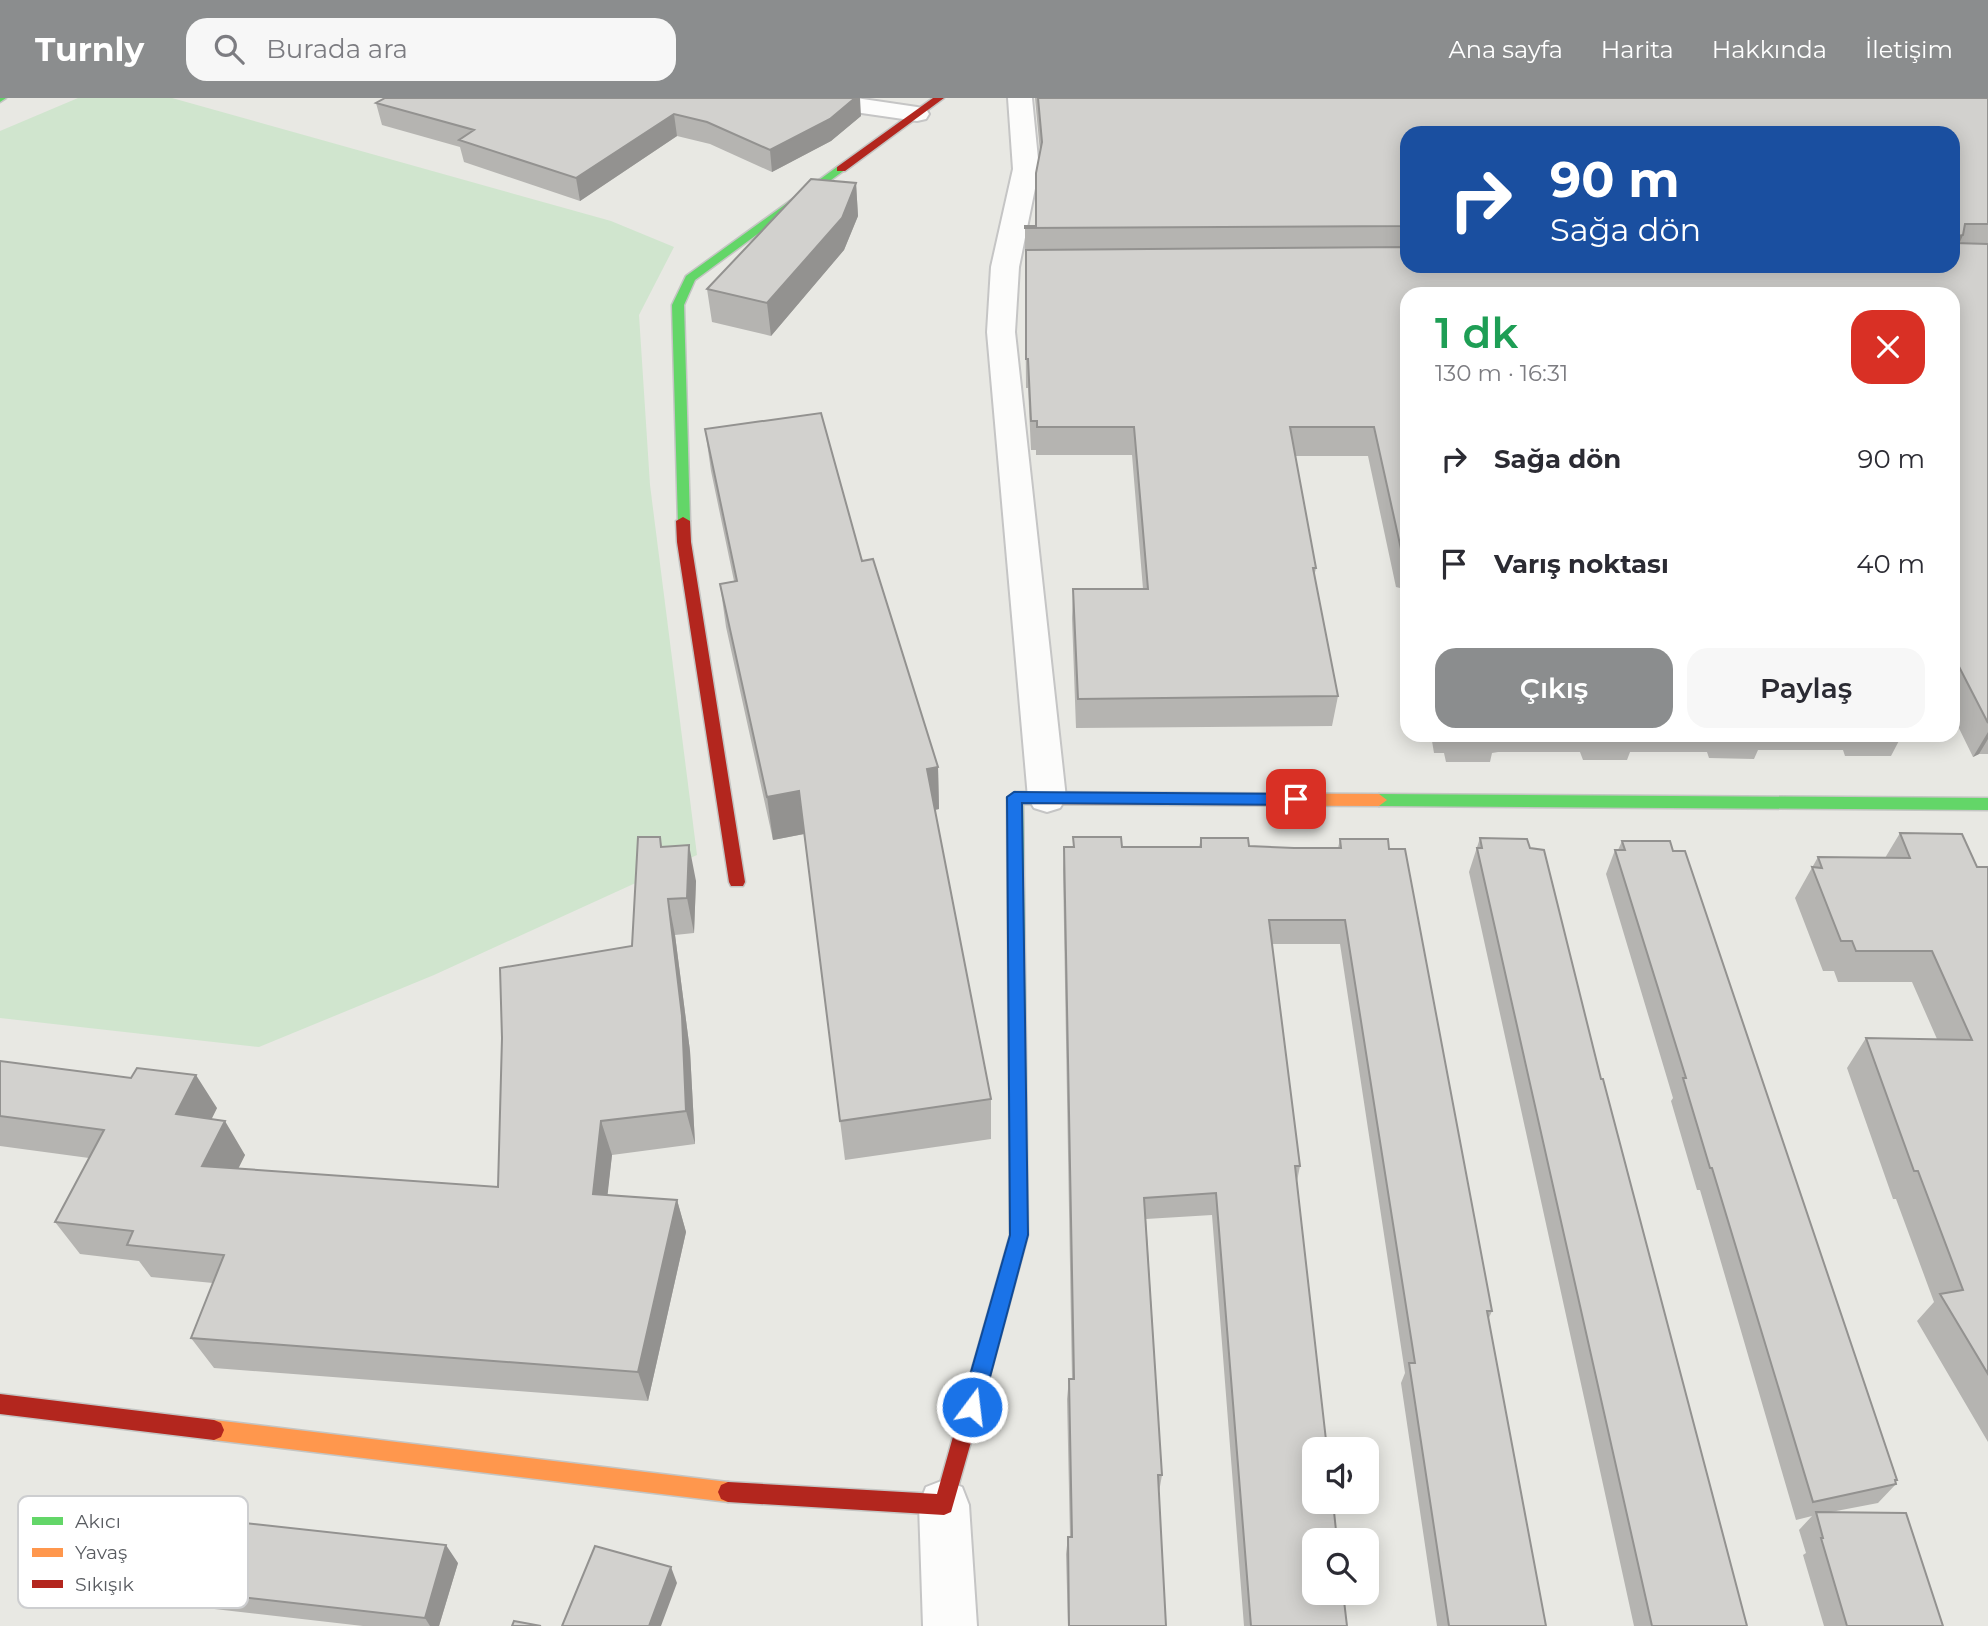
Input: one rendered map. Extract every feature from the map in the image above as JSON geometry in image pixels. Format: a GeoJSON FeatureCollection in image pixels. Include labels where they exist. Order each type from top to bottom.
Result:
{"type":"FeatureCollection","features":[{"type":"Feature","properties":{"kind":"street"},"geometry":{"type":"LineString","coordinates":[[806,98],[917,114]]}},
{"type":"Feature","properties":{"kind":"street"},"geometry":{"type":"LineString","coordinates":[[737,882],[684,542],[678,305],[690,278],[939,98]]}},
{"type":"Feature","properties":{"kind":"street"},"geometry":{"type":"LineString","coordinates":[[1020,98],[1026,169],[1019,267],[1001,332],[1047,798]]}},
{"type":"Feature","properties":{"kind":"street"},"geometry":{"type":"LineString","coordinates":[[950,1626],[944,1505],[1019,1235],[1014,797],[1988,804]]}},
{"type":"Feature","properties":{"kind":"street"},"geometry":{"type":"LineString","coordinates":[[0,1404],[742,1494],[944,1505]]}},
{"type":"Feature","properties":{"kind":"green space"},"geometry":{"type":"Polygon","coordinates":[[[78,98],[172,98],[611,221],[674,247],[639,315],[650,485],[697,855],[434,975],[259,1047],[0,1018],[0,131],[78,98]]]}},
{"type":"Feature","properties":{"kind":"building"},"geometry":{"type":"Polygon","coordinates":[[[385,98],[855,98],[830,119],[770,150],[707,122],[674,114],[576,178],[459,140],[474,130],[376,103],[385,98]]]}},
{"type":"Feature","properties":{"kind":"building"},"geometry":{"type":"Polygon","coordinates":[[[1038,98],[1988,98],[1988,224],[1965,224],[1963,235],[1960,236],[1960,126],[1400,126],[1400,226],[1025,228],[1036,226],[1036,173],[1042,142],[1038,98]]]}},
{"type":"Feature","properties":{"kind":"building"},"geometry":{"type":"Polygon","coordinates":[[[811,179],[856,183],[842,218],[767,303],[707,289],[811,179]]]}},
{"type":"Feature","properties":{"kind":"building"},"geometry":{"type":"Polygon","coordinates":[[[1960,243],[1988,244],[1988,723],[1960,669],[1960,287],[1400,287],[1400,544],[1374,427],[1290,427],[1316,568],[1313,568],[1338,696],[1078,699],[1073,589],[1148,589],[1134,427],[1037,427],[1037,421],[1031,421],[1026,359],[1026,250],[1400,247],[1400,273],[1960,273],[1960,243]]]}},
{"type":"Feature","properties":{"kind":"building"},"geometry":{"type":"Polygon","coordinates":[[[821,413],[862,561],[873,559],[938,767],[927,769],[991,1099],[840,1121],[799,791],[767,797],[720,584],[737,581],[705,429],[821,413]]]}},
{"type":"Feature","properties":{"kind":"building"},"geometry":{"type":"Polygon","coordinates":[[[1900,833],[1962,834],[1977,867],[1988,867],[1988,1374],[1940,1294],[1963,1290],[1918,1171],[1914,1171],[1866,1038],[1972,1040],[1932,951],[1856,951],[1852,941],[1841,941],[1812,867],[1822,868],[1818,857],[1910,858],[1900,833]]]}},
{"type":"Feature","properties":{"kind":"building"},"geometry":{"type":"Polygon","coordinates":[[[638,837],[660,837],[661,847],[689,845],[687,898],[668,899],[682,1016],[686,1111],[601,1121],[593,1194],[677,1200],[638,1372],[191,1338],[224,1255],[127,1245],[133,1231],[55,1222],[104,1130],[0,1116],[0,1061],[131,1078],[137,1068],[196,1075],[176,1114],[225,1121],[202,1166],[498,1187],[502,1038],[500,968],[632,946],[638,837]]]}},
{"type":"Feature","properties":{"kind":"building"},"geometry":{"type":"Polygon","coordinates":[[[1073,837],[1121,837],[1122,847],[1201,847],[1201,838],[1248,838],[1249,846],[1294,848],[1341,848],[1340,839],[1388,839],[1389,849],[1405,849],[1492,1311],[1487,1311],[1546,1626],[1449,1626],[1409,1363],[1415,1363],[1345,920],[1269,920],[1300,1166],[1295,1166],[1326,1437],[1302,1437],[1302,1514],[1334,1514],[1336,1528],[1302,1528],[1302,1605],[1345,1605],[1347,1626],[1251,1626],[1216,1193],[1144,1198],[1162,1475],[1158,1475],[1166,1626],[1069,1626],[1068,1537],[1072,1537],[1069,1379],[1074,1379],[1064,847],[1074,847],[1073,837]]]}},
{"type":"Feature","properties":{"kind":"building"},"geometry":{"type":"Polygon","coordinates":[[[1480,838],[1527,839],[1530,848],[1544,850],[1601,1079],[1747,1626],[1652,1626],[1477,848],[1482,848],[1480,838]]]}},
{"type":"Feature","properties":{"kind":"building"},"geometry":{"type":"Polygon","coordinates":[[[1622,841],[1670,841],[1673,851],[1685,851],[1897,1480],[1896,1484],[1813,1502],[1615,850],[1625,850],[1622,841]]]}},
{"type":"Feature","properties":{"kind":"building"},"geometry":{"type":"Polygon","coordinates":[[[1816,1512],[1906,1513],[1943,1626],[1847,1626],[1816,1512]]]}},
{"type":"Feature","properties":{"kind":"building"},"geometry":{"type":"Polygon","coordinates":[[[248,1523],[446,1545],[425,1618],[248,1598],[248,1523]]]}},
{"type":"Feature","properties":{"kind":"building"},"geometry":{"type":"Polygon","coordinates":[[[595,1546],[671,1567],[649,1626],[562,1626],[595,1546]]]}},
{"type":"Feature","properties":{"kind":"building"},"geometry":{"type":"Polygon","coordinates":[[[514,1621],[541,1626],[512,1626],[514,1621]]]}},
{"type":"Feature","properties":{"kind":"traffic: fast"},"geometry":{"type":"LineString","coordinates":[[683,521],[678,305],[690,278],[841,169]]}},
{"type":"Feature","properties":{"kind":"traffic: fast"},"geometry":{"type":"LineString","coordinates":[[983,1365],[1019,1235],[1015,798]]}},
{"type":"Feature","properties":{"kind":"traffic: fast"},"geometry":{"type":"LineString","coordinates":[[1379,800],[1988,804]]}},
{"type":"Feature","properties":{"kind":"traffic: slow"},"geometry":{"type":"LineString","coordinates":[[1015,798],[1379,800]]}},
{"type":"Feature","properties":{"kind":"traffic: slow"},"geometry":{"type":"LineString","coordinates":[[214,1430],[728,1492]]}},
{"type":"Feature","properties":{"kind":"traffic: jam"},"geometry":{"type":"LineString","coordinates":[[841,169],[939,98]]}},
{"type":"Feature","properties":{"kind":"traffic: jam"},"geometry":{"type":"LineString","coordinates":[[683,521],[684,542],[737,882]]}},
{"type":"Feature","properties":{"kind":"traffic: jam"},"geometry":{"type":"LineString","coordinates":[[728,1492],[944,1505],[983,1365]]}},
{"type":"Feature","properties":{"kind":"traffic: jam"},"geometry":{"type":"LineString","coordinates":[[0,1404],[214,1430]]}},
{"type":"Feature","properties":{"kind":"route"},"geometry":{"type":"LineString","coordinates":[[972,1407],[1019,1235],[1014,797],[1296,799]]}}]}
